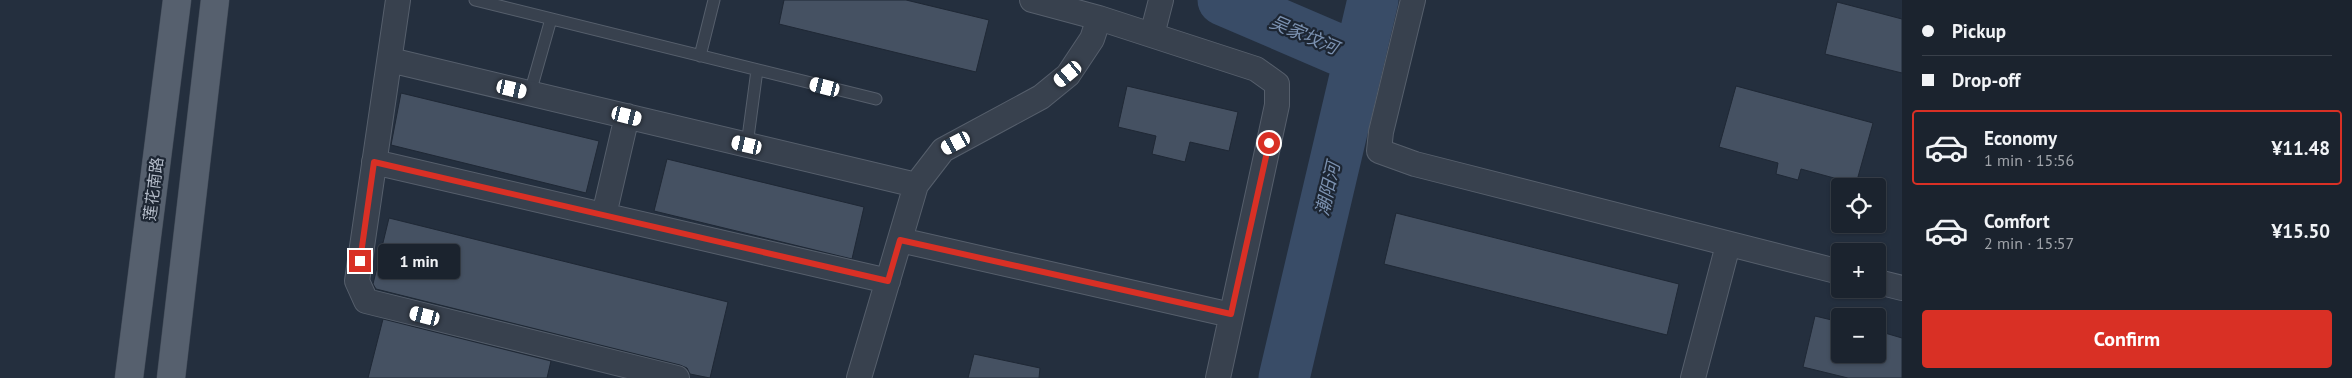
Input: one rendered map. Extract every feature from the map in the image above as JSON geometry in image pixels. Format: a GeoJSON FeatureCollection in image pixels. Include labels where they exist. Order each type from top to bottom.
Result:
{"type":"FeatureCollection","features":[{"type":"Feature","properties":{"kind":"main road","name":"莲花南路"},"geometry":{"type":"LineString","coordinates":[[129,378],[177,0]]}},
{"type":"Feature","properties":{"kind":"main road"},"geometry":{"type":"LineString","coordinates":[[171,378],[215,0]]}},
{"type":"Feature","properties":{"kind":"street"},"geometry":{"type":"LineString","coordinates":[[398,0],[357,281],[366,301],[677,378]]}},
{"type":"Feature","properties":{"kind":"street"},"geometry":{"type":"LineString","coordinates":[[1032,0],[1099,18],[1256,69],[1277,84],[1277,105],[1218,378]]}},
{"type":"Feature","properties":{"kind":"street"},"geometry":{"type":"LineString","coordinates":[[1152,35],[1160,0]]}},
{"type":"Feature","properties":{"kind":"street"},"geometry":{"type":"LineString","coordinates":[[1413,0],[1381,132],[1379,152],[1415,164],[1831,270]]}},
{"type":"Feature","properties":{"kind":"street"},"geometry":{"type":"LineString","coordinates":[[859,378],[916,185],[943,150],[1041,97],[1068,74],[1092,39],[1099,18]]}},
{"type":"Feature","properties":{"kind":"street"},"geometry":{"type":"LineString","coordinates":[[390,60],[916,185]]}},
{"type":"Feature","properties":{"kind":"street"},"geometry":{"type":"LineString","coordinates":[[604,215],[627,116]]}},
{"type":"Feature","properties":{"kind":"street"},"geometry":{"type":"LineString","coordinates":[[374,162],[888,281]]}},
{"type":"Feature","properties":{"kind":"street"},"geometry":{"type":"LineString","coordinates":[[900,240],[1231,314]]}},
{"type":"Feature","properties":{"kind":"street"},"geometry":{"type":"LineString","coordinates":[[1693,378],[1728,244]]}},
{"type":"Feature","properties":{"kind":"street"},"geometry":{"type":"LineString","coordinates":[[1886,284],[1902,288]]}},
{"type":"Feature","properties":{"kind":"lane"},"geometry":{"type":"LineString","coordinates":[[474,0],[876,99]]}},
{"type":"Feature","properties":{"kind":"lane"},"geometry":{"type":"LineString","coordinates":[[700,56],[714,0]]}},
{"type":"Feature","properties":{"kind":"lane"},"geometry":{"type":"LineString","coordinates":[[530,93],[551,19]]}},
{"type":"Feature","properties":{"kind":"lane"},"geometry":{"type":"LineString","coordinates":[[747,145],[757,70]]}},
{"type":"Feature","properties":{"kind":"building"},"geometry":{"type":"Polygon","coordinates":[[[784,0],[906,0],[989,20],[976,72],[779,24],[784,0]]]}},
{"type":"Feature","properties":{"kind":"building"},"geometry":{"type":"Polygon","coordinates":[[[1837,2],[1902,19],[1902,73],[1825,54],[1837,2]]]}},
{"type":"Feature","properties":{"kind":"building"},"geometry":{"type":"Polygon","coordinates":[[[1127,86],[1238,112],[1229,151],[1190,142],[1185,162],[1152,154],[1156,136],[1118,127],[1127,86]]]}},
{"type":"Feature","properties":{"kind":"building"},"geometry":{"type":"Polygon","coordinates":[[[1736,86],[1873,123],[1858,178],[1834,178],[1801,169],[1798,180],[1776,174],[1778,163],[1719,147],[1736,86]]]}},
{"type":"Feature","properties":{"kind":"building"},"geometry":{"type":"Polygon","coordinates":[[[401,93],[599,141],[586,193],[391,145],[401,93]]]}},
{"type":"Feature","properties":{"kind":"building"},"geometry":{"type":"Polygon","coordinates":[[[667,159],[864,207],[852,259],[654,211],[667,159]]]}},
{"type":"Feature","properties":{"kind":"building"},"geometry":{"type":"Polygon","coordinates":[[[1396,213],[1679,284],[1667,335],[1384,264],[1396,213]]]}},
{"type":"Feature","properties":{"kind":"building"},"geometry":{"type":"Polygon","coordinates":[[[389,218],[728,302],[710,378],[690,374],[687,368],[680,365],[376,289],[373,284],[389,218]]]}},
{"type":"Feature","properties":{"kind":"building"},"geometry":{"type":"Polygon","coordinates":[[[1815,316],[1831,320],[1831,363],[1886,363],[1886,333],[1902,338],[1902,378],[1848,378],[1803,367],[1815,316]]]}},
{"type":"Feature","properties":{"kind":"building"},"geometry":{"type":"Polygon","coordinates":[[[383,319],[551,361],[547,378],[368,378],[383,319]]]}},
{"type":"Feature","properties":{"kind":"building"},"geometry":{"type":"Polygon","coordinates":[[[974,354],[1040,368],[1039,378],[968,378],[974,354]]]}},
{"type":"Feature","properties":{"kind":"waterway","name":"吴家坟河"},"geometry":{"type":"LineString","coordinates":[[1223,0],[1358,58]]}},
{"type":"Feature","properties":{"kind":"waterway","name":"潮阳河"},"geometry":{"type":"LineString","coordinates":[[1284,378],[1373,0]]}},
{"type":"Feature","properties":{"kind":"route"},"geometry":{"type":"LineString","coordinates":[[360,261],[374,162],[888,281],[900,240],[1231,314],[1269,143]]}}]}
